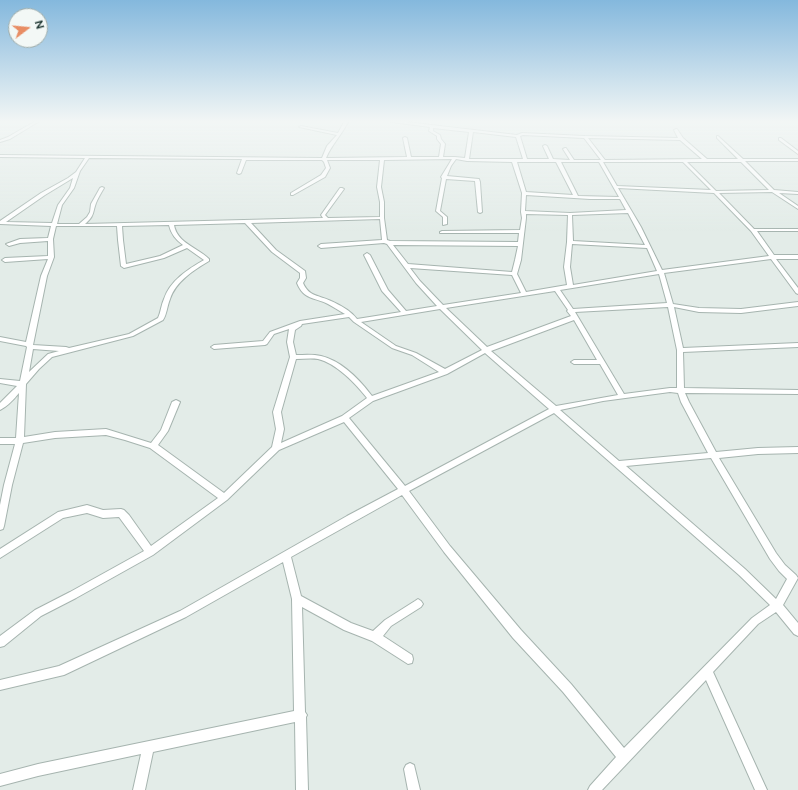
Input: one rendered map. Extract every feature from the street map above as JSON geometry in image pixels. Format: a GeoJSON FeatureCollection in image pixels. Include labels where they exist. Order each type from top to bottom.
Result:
{"type":"FeatureCollection","features":[{"type":"Feature","properties":{"kind":"street"},"geometry":{"type":"LineString","coordinates":[[1,223],[43,194],[70,179],[86,159]]}},
{"type":"Feature","properties":{"kind":"street"},"geometry":{"type":"LineString","coordinates":[[239,173],[245,159]]}},
{"type":"Feature","properties":{"kind":"street"},"geometry":{"type":"LineString","coordinates":[[313,159],[331,159]]}},
{"type":"Feature","properties":{"kind":"street"},"geometry":{"type":"LineString","coordinates":[[293,194],[323,176],[328,168],[326,161],[323,159]]}},
{"type":"Feature","properties":{"kind":"street"},"geometry":{"type":"LineString","coordinates":[[382,159],[379,187],[382,202],[382,218],[387,242],[440,306],[486,350],[707,540],[777,606],[798,631]]}},
{"type":"Feature","properties":{"kind":"street"},"geometry":{"type":"LineString","coordinates":[[445,224],[445,217],[438,211],[443,177],[447,167],[454,159]]}},
{"type":"Feature","properties":{"kind":"street"},"geometry":{"type":"LineString","coordinates":[[460,159],[552,161],[741,159],[798,160]]}},
{"type":"Feature","properties":{"kind":"street"},"geometry":{"type":"LineString","coordinates":[[741,159],[773,191],[798,208]]}},
{"type":"Feature","properties":{"kind":"street"},"geometry":{"type":"LineString","coordinates":[[514,160],[524,193],[524,218],[514,274],[524,294]]}},
{"type":"Feature","properties":{"kind":"street"},"geometry":{"type":"LineString","coordinates":[[683,160],[753,230],[798,292]]}},
{"type":"Feature","properties":{"kind":"street"},"geometry":{"type":"LineString","coordinates":[[558,161],[576,197]]}},
{"type":"Feature","properties":{"kind":"street"},"geometry":{"type":"LineString","coordinates":[[594,790],[755,621],[777,606],[796,575],[782,568],[773,556],[714,456],[685,402],[681,390],[680,350],[661,272],[602,161]]}},
{"type":"Feature","properties":{"kind":"street"},"geometry":{"type":"LineString","coordinates":[[0,526],[4,485],[20,441],[23,384],[44,276],[50,257],[50,239],[60,206],[72,188],[78,171]]}},
{"type":"Feature","properties":{"kind":"street"},"geometry":{"type":"LineString","coordinates":[[443,177],[477,180],[480,212]]}},
{"type":"Feature","properties":{"kind":"street"},"geometry":{"type":"LineString","coordinates":[[616,187],[716,192],[773,191],[798,193]]}},
{"type":"Feature","properties":{"kind":"street"},"geometry":{"type":"LineString","coordinates":[[80,225],[89,218],[92,212],[93,204],[102,188]]}},
{"type":"Feature","properties":{"kind":"street"},"geometry":{"type":"LineString","coordinates":[[327,220],[323,215],[342,189]]}},
{"type":"Feature","properties":{"kind":"street"},"geometry":{"type":"LineString","coordinates":[[524,193],[555,197],[621,198]]}},
{"type":"Feature","properties":{"kind":"street"},"geometry":{"type":"LineString","coordinates":[[523,212],[570,214],[630,212]]}},
{"type":"Feature","properties":{"kind":"street"},"geometry":{"type":"LineString","coordinates":[[570,214],[570,242],[567,267],[570,286]]}},
{"type":"Feature","properties":{"kind":"street"},"geometry":{"type":"LineString","coordinates":[[1,223],[120,225],[382,218]]}},
{"type":"Feature","properties":{"kind":"street"},"geometry":{"type":"LineString","coordinates":[[247,222],[274,251],[303,272],[303,278],[300,283],[303,290],[309,295],[329,302],[351,315],[356,321],[394,347],[414,354],[445,372]]}},
{"type":"Feature","properties":{"kind":"street"},"geometry":{"type":"LineString","coordinates":[[0,407],[13,396],[40,363],[50,355],[131,335],[161,319],[168,297],[175,287],[196,267],[207,260],[202,254],[186,246],[173,234],[171,224]]}},
{"type":"Feature","properties":{"kind":"street"},"geometry":{"type":"LineString","coordinates":[[120,225],[118,236],[123,252],[124,266],[162,257],[186,246]]}},
{"type":"Feature","properties":{"kind":"street"},"geometry":{"type":"LineString","coordinates":[[753,230],[798,230]]}},
{"type":"Feature","properties":{"kind":"street"},"geometry":{"type":"LineString","coordinates":[[442,232],[522,231]]}},
{"type":"Feature","properties":{"kind":"street"},"geometry":{"type":"LineString","coordinates":[[9,244],[20,241],[50,239]]}},
{"type":"Feature","properties":{"kind":"street"},"geometry":{"type":"LineString","coordinates":[[322,246],[387,242],[520,244]]}},
{"type":"Feature","properties":{"kind":"street"},"geometry":{"type":"LineString","coordinates":[[570,242],[649,247]]}},
{"type":"Feature","properties":{"kind":"street"},"geometry":{"type":"LineString","coordinates":[[367,255],[385,291],[404,312]]}},
{"type":"Feature","properties":{"kind":"street"},"geometry":{"type":"LineString","coordinates":[[5,260],[50,257]]}},
{"type":"Feature","properties":{"kind":"street"},"geometry":{"type":"LineString","coordinates":[[356,321],[440,306],[661,272],[772,257],[798,257]]}},
{"type":"Feature","properties":{"kind":"street"},"geometry":{"type":"LineString","coordinates":[[407,266],[514,274]]}},
{"type":"Feature","properties":{"kind":"street"},"geometry":{"type":"LineString","coordinates":[[557,289],[622,396]]}},
{"type":"Feature","properties":{"kind":"street"},"geometry":{"type":"LineString","coordinates":[[570,311],[670,305],[699,310],[741,311],[798,304]]}},
{"type":"Feature","properties":{"kind":"street"},"geometry":{"type":"LineString","coordinates":[[214,348],[265,343],[272,333],[302,322],[351,315]]}},
{"type":"Feature","properties":{"kind":"street"},"geometry":{"type":"LineString","coordinates":[[0,642],[38,613],[150,552],[224,498],[276,448],[346,418],[371,399],[445,372],[486,350],[575,318]]}},
{"type":"Feature","properties":{"kind":"street"},"geometry":{"type":"LineString","coordinates":[[276,448],[280,429],[277,412],[293,357],[290,342],[292,329],[302,322]]}},
{"type":"Feature","properties":{"kind":"street"},"geometry":{"type":"LineString","coordinates":[[0,339],[30,346],[72,349]]}},
{"type":"Feature","properties":{"kind":"street"},"geometry":{"type":"LineString","coordinates":[[680,350],[798,345]]}},
{"type":"Feature","properties":{"kind":"street"},"geometry":{"type":"LineString","coordinates":[[293,357],[320,358],[328,362],[350,377],[371,399]]}},
{"type":"Feature","properties":{"kind":"street"},"geometry":{"type":"LineString","coordinates":[[574,362],[601,362]]}},
{"type":"Feature","properties":{"kind":"street"},"geometry":{"type":"LineString","coordinates":[[0,380],[23,384]]}},
{"type":"Feature","properties":{"kind":"street"},"geometry":{"type":"LineString","coordinates":[[0,685],[60,672],[183,614],[555,408],[622,396],[681,390],[798,392]]}},
{"type":"Feature","properties":{"kind":"street"},"geometry":{"type":"LineString","coordinates":[[153,446],[164,431],[176,402]]}},
{"type":"Feature","properties":{"kind":"street"},"geometry":{"type":"LineString","coordinates":[[346,418],[404,491],[447,549],[512,628],[567,688],[624,757]]}},
{"type":"Feature","properties":{"kind":"street"},"geometry":{"type":"LineString","coordinates":[[0,442],[20,441],[55,435],[106,432],[153,446],[224,498]]}},
{"type":"Feature","properties":{"kind":"street"},"geometry":{"type":"LineString","coordinates":[[617,464],[758,451],[798,450]]}},
{"type":"Feature","properties":{"kind":"street"},"geometry":{"type":"LineString","coordinates":[[0,554],[61,515],[87,509],[103,514],[121,513],[150,552]]}},
{"type":"Feature","properties":{"kind":"street"},"geometry":{"type":"LineString","coordinates":[[286,556],[297,598],[302,790]]}},
{"type":"Feature","properties":{"kind":"street"},"geometry":{"type":"LineString","coordinates":[[297,598],[348,627],[375,637],[408,659]]}},
{"type":"Feature","properties":{"kind":"street"},"geometry":{"type":"LineString","coordinates":[[375,637],[388,623],[418,604]]}},
{"type":"Feature","properties":{"kind":"street"},"geometry":{"type":"LineString","coordinates":[[707,671],[761,790]]}},
{"type":"Feature","properties":{"kind":"street"},"geometry":{"type":"LineString","coordinates":[[0,780],[38,770],[149,746],[301,715]]}},
{"type":"Feature","properties":{"kind":"street"},"geometry":{"type":"LineString","coordinates":[[139,790],[149,746]]}},
{"type":"Feature","properties":{"kind":"street"},"geometry":{"type":"LineString","coordinates":[[410,769],[414,790]]}}]}
